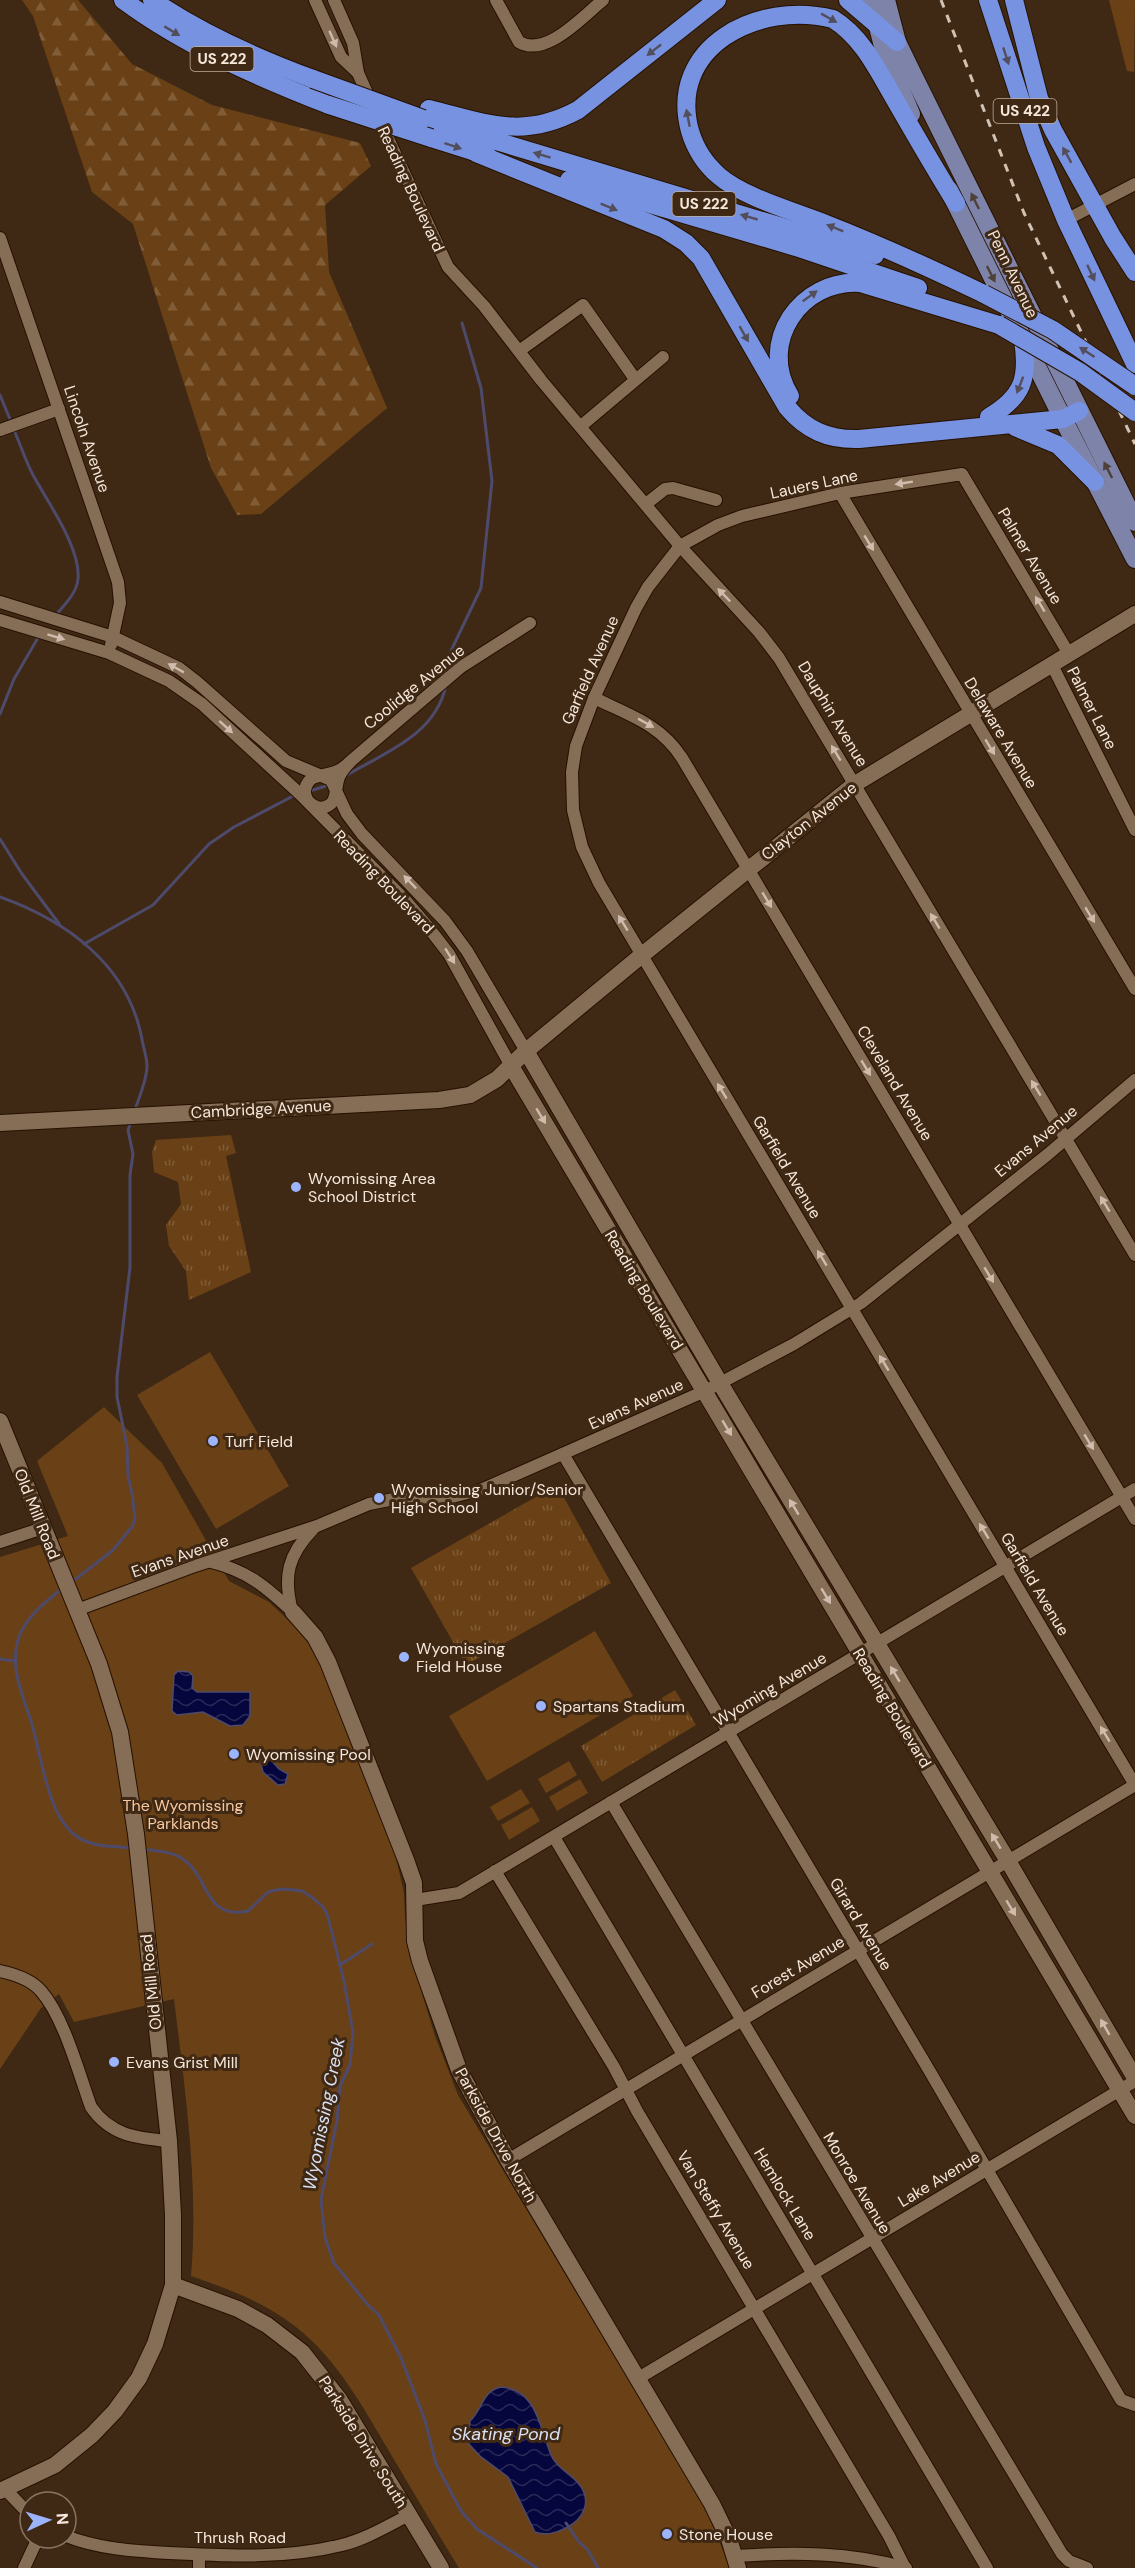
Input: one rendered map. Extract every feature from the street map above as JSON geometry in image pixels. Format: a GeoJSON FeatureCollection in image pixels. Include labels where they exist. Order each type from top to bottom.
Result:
{"type":"FeatureCollection","features":[{"type":"Feature","properties":{"kind":"highway","name":"US 222"},"geometry":{"type":"LineString","coordinates":[[123,0],[222,60],[329,105],[476,153],[883,275],[940,295],[999,325],[1080,372],[1135,412]]}},
{"type":"Feature","properties":{"kind":"highway","name":"US 222"},"geometry":{"type":"LineString","coordinates":[[152,0],[179,18],[253,57],[312,79],[848,247],[984,294],[1053,330],[1135,386]]}},
{"type":"Feature","properties":{"kind":"highway"},"geometry":{"type":"LineString","coordinates":[[422,113],[507,128],[549,122],[578,110],[719,0]]}},
{"type":"Feature","properties":{"kind":"highway"},"geometry":{"type":"LineString","coordinates":[[848,0],[897,42]]}},
{"type":"Feature","properties":{"kind":"highway","name":"US 422"},"geometry":{"type":"LineString","coordinates":[[988,0],[1036,147],[1066,220],[1135,364]]}},
{"type":"Feature","properties":{"kind":"highway","name":"US 422"},"geometry":{"type":"LineString","coordinates":[[1014,0],[1039,98],[1053,130],[1135,272]]}},
{"type":"Feature","properties":{"kind":"highway"},"geometry":{"type":"LineString","coordinates":[[956,203],[863,46],[833,19],[798,8],[767,8],[727,24],[716,32],[702,49],[690,73],[686,105],[696,147],[717,175],[747,193],[879,245],[984,294]]}},
{"type":"Feature","properties":{"kind":"highway"},"geometry":{"type":"LineString","coordinates":[[476,153],[664,229],[687,243],[701,258],[787,407],[797,419],[825,436],[847,439],[1008,424],[1067,414]]}},
{"type":"Feature","properties":{"kind":"highway"},"geometry":{"type":"LineString","coordinates":[[999,325],[870,285],[848,283],[824,288],[799,306],[784,326],[779,348],[781,375],[790,397],[808,416],[828,427],[847,430],[989,417],[1067,414]]}},
{"type":"Feature","properties":{"kind":"highway"},"geometry":{"type":"LineString","coordinates":[[989,417],[1004,408],[1020,390],[1025,368],[1023,340]]}},
{"type":"Feature","properties":{"kind":"highway"},"geometry":{"type":"LineString","coordinates":[[1008,424],[1058,445],[1095,482]]}},
{"type":"Feature","properties":{"kind":"main road","name":"Penn Avenue"},"geometry":{"type":"LineString","coordinates":[[871,0],[876,24],[893,75],[1023,340],[1135,522]]}},
{"type":"Feature","properties":{"kind":"main road","name":"Penn Avenue"},"geometry":{"type":"LineString","coordinates":[[886,0],[897,42],[1067,414],[1095,482],[1135,559]]}},
{"type":"Feature","properties":{"kind":"street","name":"Reading Boulevard"},"geometry":{"type":"LineString","coordinates":[[315,0],[341,57],[358,73]]}},
{"type":"Feature","properties":{"kind":"street","name":"Reading Boulevard"},"geometry":{"type":"LineString","coordinates":[[334,0],[353,43],[358,73],[447,267],[477,298]]}},
{"type":"Feature","properties":{"kind":"street"},"geometry":{"type":"LineString","coordinates":[[496,0],[514,35],[525,46],[534,47],[549,42],[603,0]]}},
{"type":"Feature","properties":{"kind":"street"},"geometry":{"type":"LineString","coordinates":[[1066,220],[1135,184]]}},
{"type":"Feature","properties":{"kind":"street","name":"Lincoln Avenue"},"geometry":{"type":"LineString","coordinates":[[0,238],[118,582],[120,603],[109,653]]}},
{"type":"Feature","properties":{"kind":"street","name":"Dauphin Avenue"},"geometry":{"type":"LineString","coordinates":[[477,298],[680,546],[768,642],[1135,1255]]}},
{"type":"Feature","properties":{"kind":"street"},"geometry":{"type":"LineString","coordinates":[[519,351],[583,305],[635,379]]}},
{"type":"Feature","properties":{"kind":"street"},"geometry":{"type":"LineString","coordinates":[[581,426],[663,357]]}},
{"type":"Feature","properties":{"kind":"street"},"geometry":{"type":"LineString","coordinates":[[0,430],[59,409]]}},
{"type":"Feature","properties":{"kind":"street","name":"Lauers Lane"},"geometry":{"type":"LineString","coordinates":[[680,546],[718,525],[742,516],[840,493],[962,474]]}},
{"type":"Feature","properties":{"kind":"street","name":"Palmer Avenue"},"geometry":{"type":"LineString","coordinates":[[962,474],[1070,654]]}},
{"type":"Feature","properties":{"kind":"street"},"geometry":{"type":"LineString","coordinates":[[646,504],[665,489],[673,488],[716,500]]}},
{"type":"Feature","properties":{"kind":"street","name":"Delaware Avenue"},"geometry":{"type":"LineString","coordinates":[[840,493],[1135,989]]}},
{"type":"Feature","properties":{"kind":"street","name":"Garfield Avenue"},"geometry":{"type":"LineString","coordinates":[[680,546],[642,596],[580,732],[573,761],[572,800],[576,827],[590,866],[1135,1785]]}},
{"type":"Feature","properties":{"kind":"street","name":"Reading Boulevard"},"geometry":{"type":"LineString","coordinates":[[0,602],[113,637],[179,668],[206,689],[286,761],[333,782],[347,814],[362,834],[445,921],[467,951],[720,1383],[1008,1861],[1135,2080]]}},
{"type":"Feature","properties":{"kind":"street","name":"Clayton Avenue"},"geometry":{"type":"LineString","coordinates":[[511,1066],[526,1051],[748,869],[855,784],[1135,615]]}},
{"type":"Feature","properties":{"kind":"street","name":"Reading Boulevard"},"geometry":{"type":"LineString","coordinates":[[0,620],[109,653],[169,681],[202,704],[309,803],[405,900],[442,945],[511,1066],[1135,2116]]}},
{"type":"Feature","properties":{"kind":"street","name":"Coolidge Avenue"},"geometry":{"type":"LineString","coordinates":[[352,760],[342,772],[335,798],[329,806],[320,808],[309,803],[305,795],[306,785],[312,778],[336,773],[461,667],[530,623]]}},
{"type":"Feature","properties":{"kind":"street","name":"Palmer Lane"},"geometry":{"type":"LineString","coordinates":[[1052,664],[1135,830]]}},
{"type":"Feature","properties":{"kind":"street","name":"Cleveland Avenue"},"geometry":{"type":"LineString","coordinates":[[594,698],[644,721],[665,735],[682,758],[1135,1519]]}},
{"type":"Feature","properties":{"kind":"street","name":"Cambridge Avenue"},"geometry":{"type":"LineString","coordinates":[[0,1123],[454,1099],[484,1088],[511,1066]]}},
{"type":"Feature","properties":{"kind":"street","name":"Evans Avenue"},"geometry":{"type":"LineString","coordinates":[[77,1610],[317,1526],[354,1509],[384,1500],[464,1495],[705,1391],[794,1344],[852,1308],[1066,1138],[1135,1080]]}},
{"type":"Feature","properties":{"kind":"street","name":"Old Mill Road"},"geometry":{"type":"LineString","coordinates":[[0,1421],[99,1664],[115,1714],[126,1766],[136,1838],[169,2141],[173,2215],[173,2285],[155,2344],[139,2378],[115,2411],[92,2435],[55,2465],[3,2491]]}},
{"type":"Feature","properties":{"kind":"street","name":"Girard Avenue"},"geometry":{"type":"LineString","coordinates":[[563,1454],[1121,2400],[1135,2405]]}},
{"type":"Feature","properties":{"kind":"street","name":"Wyoming Avenue"},"geometry":{"type":"LineString","coordinates":[[415,1900],[459,1893],[1135,1489]]}},
{"type":"Feature","properties":{"kind":"street","name":"Parkside Drive North"},"geometry":{"type":"LineString","coordinates":[[293,1612],[286,1589],[290,1564],[300,1543],[317,1526]]}},
{"type":"Feature","properties":{"kind":"street"},"geometry":{"type":"LineString","coordinates":[[0,1542],[43,1528]]}},
{"type":"Feature","properties":{"kind":"street","name":"Parkside Drive North"},"geometry":{"type":"LineString","coordinates":[[210,1562],[236,1569],[254,1578],[293,1612],[315,1637],[328,1662],[414,1883],[415,1941],[420,1961],[446,2037],[470,2093],[712,2504],[737,2562]]}},
{"type":"Feature","properties":{"kind":"street","name":"Forest Avenue"},"geometry":{"type":"LineString","coordinates":[[508,2160],[1135,1785]]}},
{"type":"Feature","properties":{"kind":"street","name":"Monroe Avenue"},"geometry":{"type":"LineString","coordinates":[[611,1802],[1062,2554],[1069,2561],[1087,2568]]}},
{"type":"Feature","properties":{"kind":"street","name":"Hemlock Lane"},"geometry":{"type":"LineString","coordinates":[[554,1837],[987,2568]]}},
{"type":"Feature","properties":{"kind":"street","name":"Van Steffy Avenue"},"geometry":{"type":"LineString","coordinates":[[495,1871],[755,2308],[906,2568]]}},
{"type":"Feature","properties":{"kind":"street"},"geometry":{"type":"LineString","coordinates":[[0,1971],[15,1975],[40,1990],[52,2007],[91,2107],[100,2120],[114,2130],[127,2135],[169,2141]]}},
{"type":"Feature","properties":{"kind":"street","name":"Lake Avenue"},"geometry":{"type":"LineString","coordinates":[[637,2379],[1135,2080]]}},
{"type":"Feature","properties":{"kind":"street","name":"Parkside Drive South"},"geometry":{"type":"LineString","coordinates":[[173,2285],[238,2309],[267,2325],[302,2352],[339,2399],[441,2568]]}},
{"type":"Feature","properties":{"kind":"street"},"geometry":{"type":"LineString","coordinates":[[3,2491],[18,2504]]}},
{"type":"Feature","properties":{"kind":"street","name":"Thrush Road"},"geometry":{"type":"LineString","coordinates":[[78,2539],[108,2548],[200,2555],[288,2554],[316,2551],[354,2541],[409,2515]]}},
{"type":"Feature","properties":{"kind":"street"},"geometry":{"type":"LineString","coordinates":[[24,2568],[32,2550]]}},
{"type":"Feature","properties":{"kind":"street"},"geometry":{"type":"LineString","coordinates":[[737,2562],[820,2553],[861,2557],[906,2568]]}},
{"type":"Feature","properties":{"kind":"street"},"geometry":{"type":"LineString","coordinates":[[199,2568],[200,2555]]}},
{"type":"Feature","properties":{"kind":"green space"},"geometry":{"type":"Polygon","coordinates":[[[22,0],[78,0],[132,64],[212,105],[360,143],[371,166],[325,205],[329,272],[387,408],[261,514],[237,515],[211,468],[133,224],[92,192],[33,16],[22,0]]]}},
{"type":"Feature","properties":{"kind":"green space"},"geometry":{"type":"Polygon","coordinates":[[[1109,0],[1135,0],[1134,72],[1127,71],[1109,0]]]}},
{"type":"Feature","properties":{"kind":"green space"},"geometry":{"type":"Polygon","coordinates":[[[231,1135],[236,1153],[226,1156],[251,1272],[189,1300],[186,1271],[169,1246],[166,1225],[181,1204],[178,1182],[154,1172],[152,1152],[156,1140],[231,1135]]]}},
{"type":"Feature","properties":{"kind":"green space","name":"Turf Field"},"geometry":{"type":"Polygon","coordinates":[[[210,1352],[289,1486],[216,1529],[137,1395],[210,1352]]]}},
{"type":"Feature","properties":{"kind":"green space","name":"The Wyomissing Parklands"},"geometry":{"type":"Polygon","coordinates":[[[104,1407],[162,1463],[229,1581],[269,1602],[305,1636],[316,1654],[394,1849],[404,1893],[405,1917],[412,1961],[435,2036],[458,2095],[708,2513],[730,2568],[459,2568],[359,2401],[324,2354],[296,2327],[271,2310],[232,2291],[191,2276],[192,2172],[174,1999],[74,2022],[59,1994],[41,2008],[0,2069],[0,1557],[68,1536],[37,1461],[104,1407]]]}},
{"type":"Feature","properties":{"kind":"green space"},"geometry":{"type":"Polygon","coordinates":[[[557,1485],[611,1583],[466,1665],[411,1568],[557,1485]]]}},
{"type":"Feature","properties":{"kind":"green space","name":"Spartans Stadium"},"geometry":{"type":"Polygon","coordinates":[[[595,1631],[633,1696],[487,1781],[449,1716],[595,1631]]]}},
{"type":"Feature","properties":{"kind":"green space"},"geometry":{"type":"Polygon","coordinates":[[[675,1690],[696,1725],[602,1782],[581,1746],[675,1690]]]}},
{"type":"Feature","properties":{"kind":"green space"},"geometry":{"type":"Polygon","coordinates":[[[569,1761],[577,1775],[546,1793],[538,1779],[569,1761]]]}},
{"type":"Feature","properties":{"kind":"green space"},"geometry":{"type":"Polygon","coordinates":[[[580,1779],[588,1793],[557,1811],[549,1797],[580,1779]]]}},
{"type":"Feature","properties":{"kind":"green space"},"geometry":{"type":"Polygon","coordinates":[[[521,1789],[530,1803],[498,1821],[490,1807],[521,1789]]]}},
{"type":"Feature","properties":{"kind":"green space"},"geometry":{"type":"Polygon","coordinates":[[[532,1807],[540,1821],[509,1840],[501,1825],[532,1807]]]}},
{"type":"Feature","properties":{"kind":"water"},"geometry":{"type":"Polygon","coordinates":[[[178,1671],[189,1672],[193,1676],[192,1688],[197,1692],[250,1692],[250,1716],[243,1725],[230,1726],[203,1712],[177,1715],[172,1711],[174,1675],[178,1671]]]}},
{"type":"Feature","properties":{"kind":"water"},"geometry":{"type":"Polygon","coordinates":[[[270,1759],[279,1769],[288,1774],[285,1784],[278,1785],[263,1772],[261,1764],[270,1759]]]}},
{"type":"Feature","properties":{"kind":"water","name":"Skating Pond"},"geometry":{"type":"Polygon","coordinates":[[[501,2387],[523,2395],[530,2403],[552,2457],[583,2489],[586,2502],[582,2514],[578,2520],[555,2533],[535,2532],[508,2477],[480,2456],[468,2443],[470,2421],[486,2396],[501,2387]]]}},
{"type":"Feature","properties":{"kind":"waterway"},"geometry":{"type":"LineString","coordinates":[[447,673],[449,655],[481,588],[492,481],[481,388],[462,323]]}},
{"type":"Feature","properties":{"kind":"waterway"},"geometry":{"type":"LineString","coordinates":[[0,395],[12,424]]}},
{"type":"Feature","properties":{"kind":"waterway"},"geometry":{"type":"LineString","coordinates":[[14,430],[32,473],[68,539],[77,566],[78,579],[75,589],[56,615]]}},
{"type":"Feature","properties":{"kind":"waterway"},"geometry":{"type":"LineString","coordinates":[[0,714],[14,679],[39,636]]}},
{"type":"Feature","properties":{"kind":"waterway"},"geometry":{"type":"LineString","coordinates":[[345,776],[406,741],[420,730],[440,702],[446,685]]}},
{"type":"Feature","properties":{"kind":"waterway"},"geometry":{"type":"LineString","coordinates":[[310,791],[329,785]]}},
{"type":"Feature","properties":{"kind":"waterway"},"geometry":{"type":"LineString","coordinates":[[84,944],[153,905],[209,844],[234,827],[295,795]]}},
{"type":"Feature","properties":{"kind":"waterway"},"geometry":{"type":"LineString","coordinates":[[0,839],[22,874],[60,925]]}},
{"type":"Feature","properties":{"kind":"waterway"},"geometry":{"type":"LineString","coordinates":[[0,897],[25,907],[71,933],[109,968],[123,989],[135,1013],[147,1063],[146,1077],[135,1110]]}},
{"type":"Feature","properties":{"kind":"waterway"},"geometry":{"type":"LineString","coordinates":[[72,1582],[113,1550],[132,1527],[135,1519],[128,1476],[127,1446],[117,1397],[117,1377],[130,1267],[130,1175],[133,1154],[128,1130],[131,1122]]}},
{"type":"Feature","properties":{"kind":"waterway","name":"Wyomissing Creek"},"geometry":{"type":"LineString","coordinates":[[62,1589],[31,1617],[19,1637],[15,1659],[21,1690],[51,1798],[65,1825],[75,1835],[88,1842],[102,1846],[132,1848]]}},
{"type":"Feature","properties":{"kind":"waterway","name":"Wyomissing Creek"},"geometry":{"type":"LineString","coordinates":[[0,1659],[15,1661]]}},
{"type":"Feature","properties":{"kind":"waterway","name":"Wyomissing Creek"},"geometry":{"type":"LineString","coordinates":[[142,1849],[168,1853],[183,1859],[192,1867],[215,1904],[223,1909],[234,1912],[248,1911],[268,1892],[281,1889],[302,1891],[324,1908],[344,1981],[353,2032],[350,2065],[340,2086],[337,2121],[321,2199],[325,2238],[334,2263],[367,2304],[379,2315],[401,2358],[425,2420],[436,2464],[461,2511],[477,2529],[537,2568]]}},
{"type":"Feature","properties":{"kind":"waterway"},"geometry":{"type":"LineString","coordinates":[[340,1965],[372,1944]]}},
{"type":"Feature","properties":{"kind":"waterway"},"geometry":{"type":"LineString","coordinates":[[566,2523],[579,2542],[588,2550],[598,2568]]}},
{"type":"Feature","properties":{"kind":"railway"},"geometry":{"type":"LineString","coordinates":[[941,0],[1024,213],[1135,444]]}},
{"type":"Feature","properties":{"kind":"place","name":"Wyomissing Area School District"},"geometry":{"type":"Point","coordinates":[296,1187]}},
{"type":"Feature","properties":{"kind":"place","name":"Turf Field"},"geometry":{"type":"Point","coordinates":[213,1441]}},
{"type":"Feature","properties":{"kind":"place","name":"Wyomissing Junior/Senior High School"},"geometry":{"type":"Point","coordinates":[379,1498]}},
{"type":"Feature","properties":{"kind":"place","name":"Wyomissing Field House"},"geometry":{"type":"Point","coordinates":[404,1657]}},
{"type":"Feature","properties":{"kind":"place","name":"Spartans Stadium"},"geometry":{"type":"Point","coordinates":[541,1706]}},
{"type":"Feature","properties":{"kind":"place","name":"Wyomissing Pool"},"geometry":{"type":"Point","coordinates":[234,1754]}},
{"type":"Feature","properties":{"kind":"place","name":"Evans Grist Mill"},"geometry":{"type":"Point","coordinates":[114,2062]}},
{"type":"Feature","properties":{"kind":"place","name":"Stone House"},"geometry":{"type":"Point","coordinates":[667,2534]}}]}
